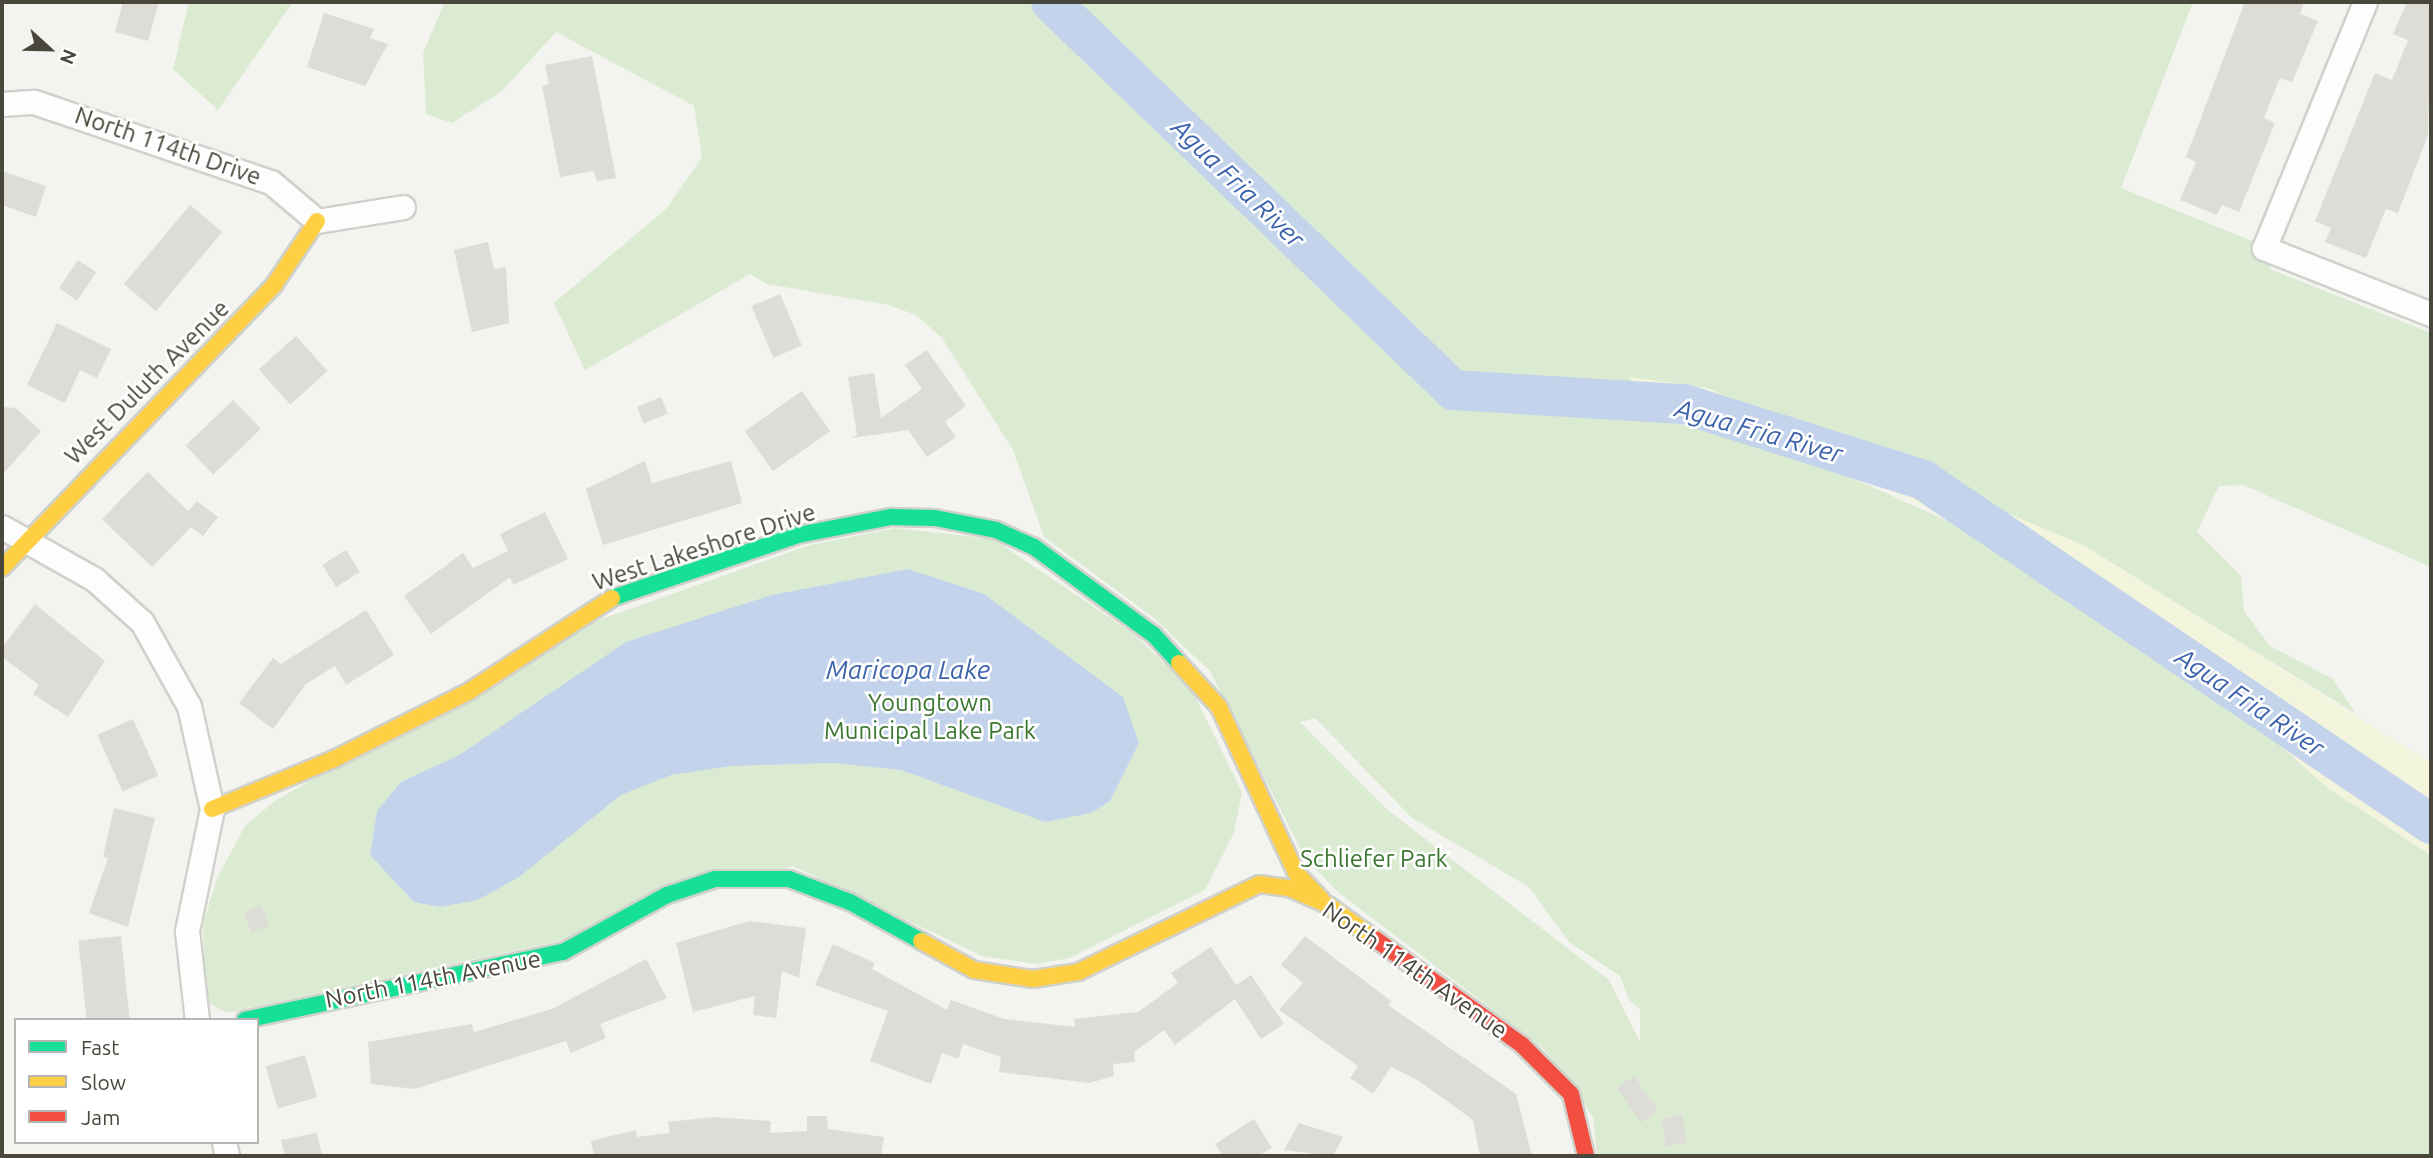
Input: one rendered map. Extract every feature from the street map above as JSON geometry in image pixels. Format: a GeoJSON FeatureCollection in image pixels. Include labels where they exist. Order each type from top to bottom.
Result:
{"type":"FeatureCollection","features":[{"type":"Feature","properties":{"kind":"street"},"geometry":{"type":"LineString","coordinates":[[2365,2],[2264,248],[2431,314]]}},
{"type":"Feature","properties":{"kind":"street","name":"North 114th Drive"},"geometry":{"type":"LineString","coordinates":[[2,104],[34,102],[258,177],[317,221]]}},
{"type":"Feature","properties":{"kind":"street"},"geometry":{"type":"LineString","coordinates":[[317,221],[403,207]]}},
{"type":"Feature","properties":{"kind":"street","name":"West Duluth Avenue"},"geometry":{"type":"LineString","coordinates":[[2,568],[26,537],[274,285],[317,221]]}},
{"type":"Feature","properties":{"kind":"street","name":"West Lakeshore Drive"},"geometry":{"type":"LineString","coordinates":[[212,809],[334,759],[468,692],[598,603],[798,535],[891,517],[935,519],[996,530],[1034,547],[1154,635],[1219,707],[1296,873],[1328,905]]}},
{"type":"Feature","properties":{"kind":"street"},"geometry":{"type":"LineString","coordinates":[[2,527],[26,537],[94,579],[142,622],[189,706],[212,809],[187,931],[197,1018]]}},
{"type":"Feature","properties":{"kind":"street","name":"North 114th Avenue"},"geometry":{"type":"LineString","coordinates":[[253,1018],[351,993],[513,967],[563,952],[667,895],[715,879],[789,878],[850,902],[974,970],[1004,978],[1078,972],[1259,884],[1289,888],[1328,905],[1522,1045],[1577,1105],[1586,1156]]}},
{"type":"Feature","properties":{"kind":"green space"},"geometry":{"type":"Polygon","coordinates":[[[189,2],[293,2],[218,110],[173,69],[189,2]]]}},
{"type":"Feature","properties":{"kind":"green space","name":"Schliefer Park"},"geometry":{"type":"Polygon","coordinates":[[[445,2],[2193,2],[2121,188],[2252,241],[2272,270],[2431,333],[2431,567],[2243,485],[2219,486],[2197,532],[2241,576],[2244,611],[2270,646],[2333,679],[2356,714],[2083,545],[1707,388],[1629,378],[2093,586],[2135,631],[2187,663],[2328,788],[2431,855],[2431,1156],[1597,1156],[1593,1117],[1544,1049],[1338,892],[1305,858],[1210,671],[1154,618],[1044,537],[1013,450],[942,338],[916,315],[889,305],[767,284],[750,274],[585,370],[554,303],[667,208],[702,157],[694,106],[556,32],[501,92],[452,123],[426,114],[423,53],[445,2]],[[1315,718],[1300,722],[1389,811],[1609,980],[1640,1042],[1640,1009],[1629,1000],[1620,976],[1569,942],[1529,887],[1412,818],[1315,718]]]}},
{"type":"Feature","properties":{"kind":"green space","name":"Youngtown Municipal Lake Park"},"geometry":{"type":"Polygon","coordinates":[[[896,528],[993,539],[1134,634],[1192,690],[1242,792],[1234,833],[1205,890],[1069,958],[1037,964],[982,956],[793,866],[560,941],[227,1013],[205,1001],[203,925],[217,878],[245,826],[275,801],[571,630],[810,545],[896,528]]]}},
{"type":"Feature","properties":{"kind":"sand"},"geometry":{"type":"Polygon","coordinates":[[[1629,377],[1707,388],[2083,545],[2431,763],[2431,855],[2328,788],[2187,663],[2135,631],[2093,586],[1884,488],[1651,408],[1629,377]]]}},
{"type":"Feature","properties":{"kind":"water","name":"Maricopa Lake"},"geometry":{"type":"Polygon","coordinates":[[[908,569],[984,594],[1123,697],[1139,743],[1110,801],[1091,813],[1045,822],[901,770],[833,763],[731,766],[671,775],[621,795],[519,877],[478,900],[440,907],[414,902],[370,855],[377,811],[401,782],[459,755],[626,642],[772,595],[908,569]]]}},
{"type":"Feature","properties":{"kind":"building"},"geometry":{"type":"Polygon","coordinates":[[[123,2],[159,2],[148,41],[115,32],[123,2]]]}},
{"type":"Feature","properties":{"kind":"building"},"geometry":{"type":"Polygon","coordinates":[[[2245,2],[2304,2],[2300,14],[2318,21],[2292,82],[2280,78],[2264,118],[2275,123],[2239,212],[2222,205],[2217,215],[2180,200],[2196,162],[2186,157],[2245,2]]]}},
{"type":"Feature","properties":{"kind":"building"},"geometry":{"type":"Polygon","coordinates":[[[2407,2],[2431,2],[2428,135],[2398,213],[2386,209],[2366,258],[2325,242],[2331,228],[2315,221],[2375,73],[2392,80],[2408,40],[2393,34],[2407,2]]]}},
{"type":"Feature","properties":{"kind":"building"},"geometry":{"type":"Polygon","coordinates":[[[324,13],[374,29],[370,38],[388,44],[365,86],[307,67],[324,13]]]}},
{"type":"Feature","properties":{"kind":"building"},"geometry":{"type":"Polygon","coordinates":[[[592,56],[616,178],[597,181],[594,171],[560,177],[542,86],[549,84],[545,65],[592,56]]]}},
{"type":"Feature","properties":{"kind":"building"},"geometry":{"type":"Polygon","coordinates":[[[2,171],[46,186],[36,217],[2,205],[2,171]]]}},
{"type":"Feature","properties":{"kind":"building"},"geometry":{"type":"Polygon","coordinates":[[[190,205],[222,232],[156,311],[124,284],[190,205]]]}},
{"type":"Feature","properties":{"kind":"building"},"geometry":{"type":"Polygon","coordinates":[[[488,242],[494,269],[506,267],[509,323],[472,332],[454,250],[488,242]]]}},
{"type":"Feature","properties":{"kind":"building"},"geometry":{"type":"Polygon","coordinates":[[[78,260],[96,272],[77,300],[59,288],[78,260]]]}},
{"type":"Feature","properties":{"kind":"building"},"geometry":{"type":"Polygon","coordinates":[[[780,294],[802,346],[773,358],[751,306],[780,294]]]}},
{"type":"Feature","properties":{"kind":"building"},"geometry":{"type":"Polygon","coordinates":[[[57,323],[111,349],[97,378],[80,370],[65,403],[27,385],[57,323]]]}},
{"type":"Feature","properties":{"kind":"building"},"geometry":{"type":"Polygon","coordinates":[[[296,336],[327,371],[290,404],[259,369],[296,336]]]}},
{"type":"Feature","properties":{"kind":"building"},"geometry":{"type":"Polygon","coordinates":[[[927,350],[966,406],[945,422],[956,437],[927,457],[908,430],[852,438],[857,435],[848,377],[874,373],[881,418],[922,389],[905,365],[927,350]]]}},
{"type":"Feature","properties":{"kind":"building"},"geometry":{"type":"Polygon","coordinates":[[[802,391],[830,431],[773,471],[745,431],[802,391]]]}},
{"type":"Feature","properties":{"kind":"building"},"geometry":{"type":"Polygon","coordinates":[[[661,397],[668,414],[644,423],[637,407],[661,397]]]}},
{"type":"Feature","properties":{"kind":"building"},"geometry":{"type":"Polygon","coordinates":[[[233,400],[261,429],[213,475],[186,446],[233,400]]]}},
{"type":"Feature","properties":{"kind":"building"},"geometry":{"type":"Polygon","coordinates":[[[2,407],[16,408],[41,431],[2,475],[2,407]]]}},
{"type":"Feature","properties":{"kind":"building"},"geometry":{"type":"Polygon","coordinates":[[[645,461],[652,483],[731,461],[742,503],[603,545],[586,489],[645,461]]]}},
{"type":"Feature","properties":{"kind":"building"},"geometry":{"type":"Polygon","coordinates":[[[148,472],[188,511],[197,501],[218,517],[203,536],[191,527],[152,567],[102,519],[148,472]]]}},
{"type":"Feature","properties":{"kind":"building"},"geometry":{"type":"Polygon","coordinates":[[[545,512],[568,559],[513,585],[510,577],[431,634],[404,596],[463,553],[473,568],[508,551],[500,534],[545,512]]]}},
{"type":"Feature","properties":{"kind":"building"},"geometry":{"type":"Polygon","coordinates":[[[346,550],[360,572],[336,587],[322,565],[346,550]]]}},
{"type":"Feature","properties":{"kind":"building"},"geometry":{"type":"Polygon","coordinates":[[[35,604],[105,661],[68,717],[33,694],[39,685],[2,657],[2,648],[35,604]]]}},
{"type":"Feature","properties":{"kind":"building"},"geometry":{"type":"Polygon","coordinates":[[[366,610],[394,655],[346,685],[335,666],[306,684],[273,729],[239,703],[273,658],[281,664],[366,610]]]}},
{"type":"Feature","properties":{"kind":"building"},"geometry":{"type":"Polygon","coordinates":[[[133,719],[158,776],[123,792],[97,735],[133,719]]]}},
{"type":"Feature","properties":{"kind":"building"},"geometry":{"type":"Polygon","coordinates":[[[114,808],[155,818],[128,927],[89,913],[108,858],[103,857],[114,808]]]}},
{"type":"Feature","properties":{"kind":"building"},"geometry":{"type":"Polygon","coordinates":[[[261,905],[269,925],[252,933],[243,912],[261,905]]]}},
{"type":"Feature","properties":{"kind":"building"},"geometry":{"type":"Polygon","coordinates":[[[749,921],[806,928],[799,978],[782,971],[776,1018],[753,1015],[755,996],[693,1012],[676,943],[749,921]]]}},
{"type":"Feature","properties":{"kind":"building"},"geometry":{"type":"Polygon","coordinates":[[[121,936],[130,1018],[86,1018],[78,940],[121,936]]]}},
{"type":"Feature","properties":{"kind":"building"},"geometry":{"type":"Polygon","coordinates":[[[1305,936],[1391,1001],[1388,1005],[1516,1094],[1532,1156],[1480,1156],[1473,1120],[1419,1081],[1391,1067],[1373,1094],[1350,1078],[1358,1066],[1279,1010],[1303,983],[1281,965],[1305,936]]]}},
{"type":"Feature","properties":{"kind":"building"},"geometry":{"type":"Polygon","coordinates":[[[833,944],[875,963],[872,969],[947,1010],[951,1000],[1004,1019],[1075,1027],[1074,1019],[1138,1012],[1178,983],[1171,973],[1211,947],[1236,985],[1251,975],[1284,1024],[1261,1039],[1235,999],[1175,1045],[1164,1030],[1134,1052],[1135,1062],[1113,1064],[1114,1076],[1089,1083],[999,1072],[1001,1057],[963,1044],[958,1059],[942,1053],[931,1084],[870,1061],[888,1011],[815,985],[833,944]]]}},
{"type":"Feature","properties":{"kind":"building"},"geometry":{"type":"Polygon","coordinates":[[[646,959],[667,998],[600,1024],[606,1038],[571,1053],[566,1041],[415,1089],[371,1084],[368,1042],[472,1024],[474,1032],[552,1009],[646,959]]]}},
{"type":"Feature","properties":{"kind":"building"},"geometry":{"type":"Polygon","coordinates":[[[305,1055],[317,1097],[278,1109],[266,1066],[305,1055]]]}},
{"type":"Feature","properties":{"kind":"building"},"geometry":{"type":"Polygon","coordinates":[[[1634,1076],[1658,1110],[1641,1122],[1617,1088],[1634,1076]]]}},
{"type":"Feature","properties":{"kind":"building"},"geometry":{"type":"Polygon","coordinates":[[[1682,1115],[1687,1143],[1666,1146],[1661,1119],[1682,1115]]]}},
{"type":"Feature","properties":{"kind":"building"},"geometry":{"type":"Polygon","coordinates":[[[807,1116],[827,1116],[828,1129],[884,1137],[881,1156],[594,1156],[591,1141],[636,1130],[637,1137],[670,1133],[668,1122],[713,1117],[771,1121],[770,1133],[807,1131],[807,1116]]]}},
{"type":"Feature","properties":{"kind":"building"},"geometry":{"type":"Polygon","coordinates":[[[1254,1119],[1272,1148],[1258,1156],[1223,1156],[1215,1144],[1254,1119]]]}},
{"type":"Feature","properties":{"kind":"building"},"geometry":{"type":"Polygon","coordinates":[[[1299,1123],[1343,1137],[1333,1156],[1284,1150],[1299,1123]]]}},
{"type":"Feature","properties":{"kind":"building"},"geometry":{"type":"Polygon","coordinates":[[[317,1133],[322,1156],[285,1156],[281,1140],[317,1133]]]}},
{"type":"Feature","properties":{"kind":"waterway","name":"Agua Fria River"},"geometry":{"type":"LineString","coordinates":[[1051,2],[1453,390],[1684,404],[1923,480],[2431,824]]}},
{"type":"Feature","properties":{"kind":"traffic: fast"},"geometry":{"type":"LineString","coordinates":[[612,598],[798,535],[891,517],[935,518],[996,530],[1034,547],[1154,635],[1179,663]]}},
{"type":"Feature","properties":{"kind":"traffic: fast"},"geometry":{"type":"LineString","coordinates":[[254,1018],[563,952],[667,895],[715,879],[789,879],[850,902],[921,941]]}},
{"type":"Feature","properties":{"kind":"traffic: slow"},"geometry":{"type":"LineString","coordinates":[[2,568],[274,285],[317,221]]}},
{"type":"Feature","properties":{"kind":"traffic: slow"},"geometry":{"type":"LineString","coordinates":[[212,809],[334,759],[468,692],[612,598]]}},
{"type":"Feature","properties":{"kind":"traffic: slow"},"geometry":{"type":"LineString","coordinates":[[1179,663],[1219,707],[1296,873],[1321,899]]}},
{"type":"Feature","properties":{"kind":"traffic: slow"},"geometry":{"type":"LineString","coordinates":[[921,941],[974,970],[1033,979],[1078,972],[1259,884],[1289,888],[1328,905],[1375,939]]}},
{"type":"Feature","properties":{"kind":"traffic: jam"},"geometry":{"type":"LineString","coordinates":[[1375,939],[1522,1045],[1571,1094],[1586,1156]]}}]}
